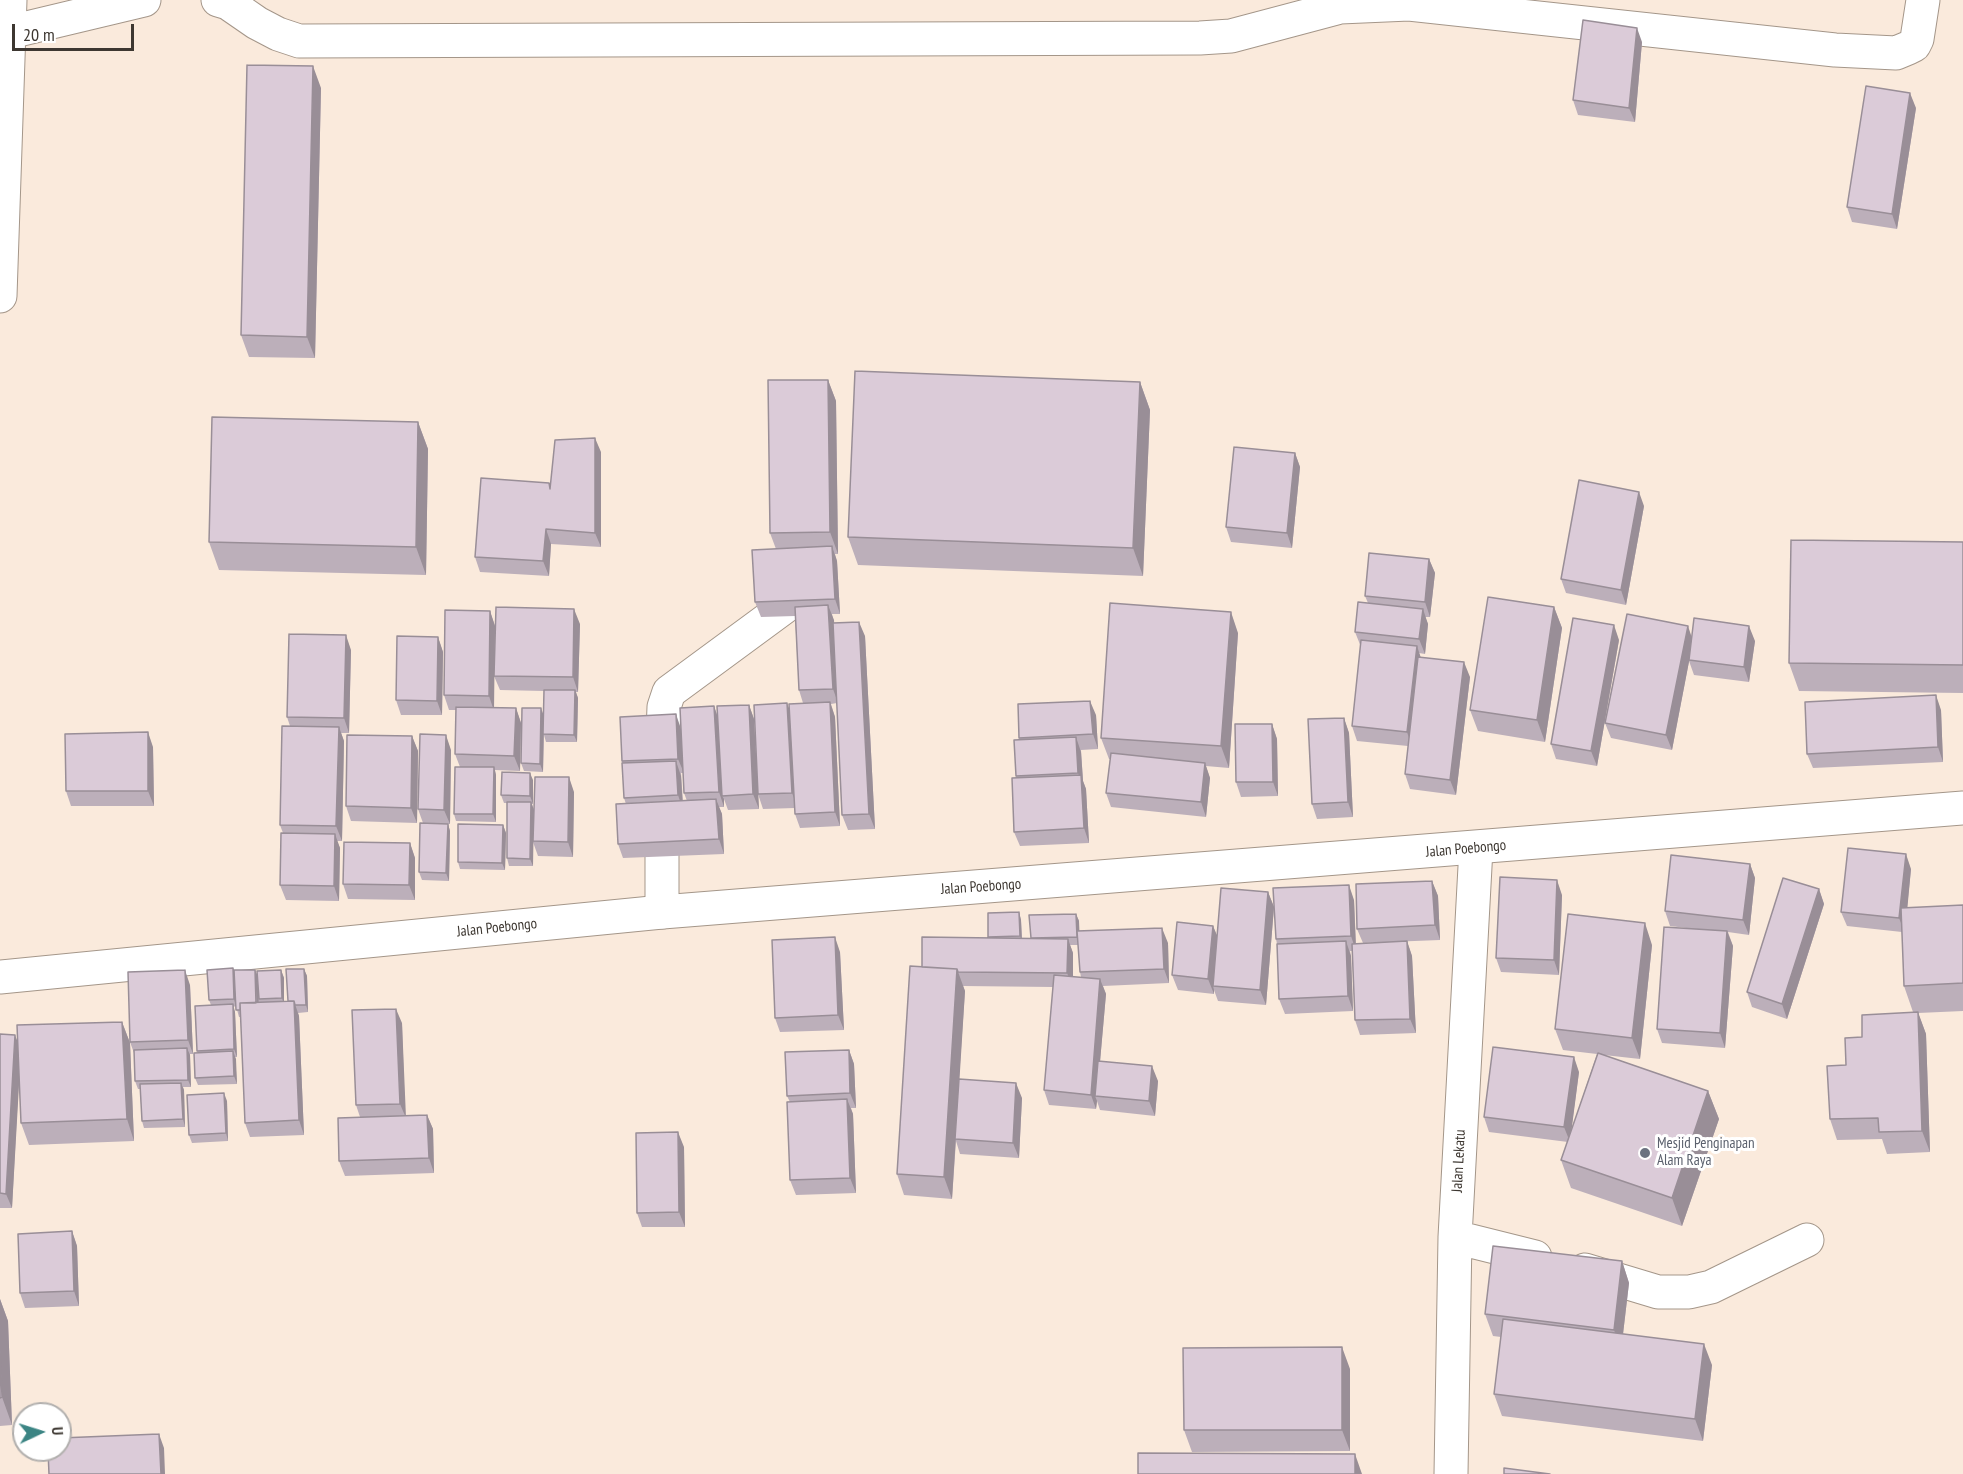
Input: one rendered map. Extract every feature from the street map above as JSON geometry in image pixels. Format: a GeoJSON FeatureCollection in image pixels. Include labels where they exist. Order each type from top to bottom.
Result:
{"type":"FeatureCollection","features":[{"type":"Feature","properties":{"kind":"street"},"geometry":{"type":"LineString","coordinates":[[0,296],[10,16],[144,0]]}},
{"type":"Feature","properties":{"kind":"street"},"geometry":{"type":"LineString","coordinates":[[218,0],[228,3],[278,34],[299,40],[1200,38],[1231,36],[1340,7],[1409,2],[1824,49],[1896,53],[1914,45],[1919,33],[1923,0]]}},
{"type":"Feature","properties":{"kind":"street"},"geometry":{"type":"LineString","coordinates":[[663,912],[662,729],[664,707],[669,692],[794,600],[812,582],[819,559]]}},
{"type":"Feature","properties":{"kind":"street","name":"Jalan Poebongo"},"geometry":{"type":"LineString","coordinates":[[0,977],[663,912],[1963,808]]}},
{"type":"Feature","properties":{"kind":"street","name":"Jalan Lekatu"},"geometry":{"type":"LineString","coordinates":[[1451,1474],[1455,1237],[1476,848]]}},
{"type":"Feature","properties":{"kind":"street"},"geometry":{"type":"LineString","coordinates":[[1455,1237],[1609,1275],[1658,1292],[1671,1293],[1711,1287],[1807,1240]]}},
{"type":"Feature","properties":{"kind":"building"},"geometry":{"type":"Polygon","coordinates":[[[1583,20],[1637,28],[1629,108],[1573,100],[1583,20]]]}},
{"type":"Feature","properties":{"kind":"building"},"geometry":{"type":"Polygon","coordinates":[[[247,65],[313,66],[307,337],[241,335],[247,65]]]}},
{"type":"Feature","properties":{"kind":"building"},"geometry":{"type":"Polygon","coordinates":[[[1866,86],[1910,93],[1892,214],[1847,207],[1866,86]]]}},
{"type":"Feature","properties":{"kind":"building"},"geometry":{"type":"Polygon","coordinates":[[[855,371],[1140,382],[1133,548],[848,537],[855,371]]]}},
{"type":"Feature","properties":{"kind":"building"},"geometry":{"type":"Polygon","coordinates":[[[768,380],[828,380],[830,532],[770,533],[768,380]]]}},
{"type":"Feature","properties":{"kind":"building"},"geometry":{"type":"Polygon","coordinates":[[[212,417],[418,422],[416,547],[209,542],[212,417]]]}},
{"type":"Feature","properties":{"kind":"building"},"geometry":{"type":"Polygon","coordinates":[[[595,438],[595,533],[546,529],[543,561],[475,557],[481,478],[549,483],[550,489],[555,440],[595,438]]]}},
{"type":"Feature","properties":{"kind":"building"},"geometry":{"type":"Polygon","coordinates":[[[1234,447],[1295,453],[1287,533],[1226,527],[1234,447]]]}},
{"type":"Feature","properties":{"kind":"building"},"geometry":{"type":"Polygon","coordinates":[[[1579,480],[1639,492],[1621,590],[1561,579],[1579,480]]]}},
{"type":"Feature","properties":{"kind":"building"},"geometry":{"type":"Polygon","coordinates":[[[1791,540],[1963,542],[1963,665],[1789,663],[1791,540]]]}},
{"type":"Feature","properties":{"kind":"building"},"geometry":{"type":"Polygon","coordinates":[[[832,546],[835,599],[755,602],[752,550],[832,546]]]}},
{"type":"Feature","properties":{"kind":"building"},"geometry":{"type":"Polygon","coordinates":[[[1369,553],[1429,559],[1425,602],[1365,596],[1369,553]]]}},
{"type":"Feature","properties":{"kind":"building"},"geometry":{"type":"Polygon","coordinates":[[[1488,597],[1554,607],[1537,720],[1470,710],[1488,597]]]}},
{"type":"Feature","properties":{"kind":"building"},"geometry":{"type":"Polygon","coordinates":[[[1358,602],[1423,609],[1419,639],[1355,632],[1358,602]]]}},
{"type":"Feature","properties":{"kind":"building"},"geometry":{"type":"Polygon","coordinates":[[[1110,603],[1231,612],[1221,746],[1101,738],[1110,603]]]}},
{"type":"Feature","properties":{"kind":"building"},"geometry":{"type":"Polygon","coordinates":[[[828,605],[833,689],[799,690],[795,607],[828,605]]]}},
{"type":"Feature","properties":{"kind":"building"},"geometry":{"type":"Polygon","coordinates":[[[496,607],[574,609],[573,677],[494,676],[496,607]]]}},
{"type":"Feature","properties":{"kind":"building"},"geometry":{"type":"Polygon","coordinates":[[[445,610],[490,611],[489,696],[444,695],[445,610]]]}},
{"type":"Feature","properties":{"kind":"building"},"geometry":{"type":"Polygon","coordinates":[[[1627,614],[1688,626],[1666,735],[1605,723],[1627,614]]]}},
{"type":"Feature","properties":{"kind":"building"},"geometry":{"type":"Polygon","coordinates":[[[1573,618],[1614,625],[1591,751],[1551,744],[1573,618]]]}},
{"type":"Feature","properties":{"kind":"building"},"geometry":{"type":"Polygon","coordinates":[[[1694,618],[1749,626],[1744,667],[1689,660],[1694,618]]]}},
{"type":"Feature","properties":{"kind":"building"},"geometry":{"type":"Polygon","coordinates":[[[859,622],[869,814],[842,815],[833,623],[859,622]]]}},
{"type":"Feature","properties":{"kind":"building"},"geometry":{"type":"Polygon","coordinates":[[[289,634],[346,635],[344,718],[287,717],[289,634]]]}},
{"type":"Feature","properties":{"kind":"building"},"geometry":{"type":"Polygon","coordinates":[[[397,636],[438,637],[437,701],[396,700],[397,636]]]}},
{"type":"Feature","properties":{"kind":"building"},"geometry":{"type":"Polygon","coordinates":[[[1361,640],[1417,646],[1407,732],[1352,726],[1361,640]]]}},
{"type":"Feature","properties":{"kind":"building"},"geometry":{"type":"Polygon","coordinates":[[[1418,657],[1464,662],[1450,780],[1405,774],[1418,657]]]}},
{"type":"Feature","properties":{"kind":"building"},"geometry":{"type":"Polygon","coordinates":[[[544,690],[575,690],[574,735],[543,734],[544,690]]]}},
{"type":"Feature","properties":{"kind":"building"},"geometry":{"type":"Polygon","coordinates":[[[1936,695],[1938,747],[1807,754],[1805,702],[1936,695]]]}},
{"type":"Feature","properties":{"kind":"building"},"geometry":{"type":"Polygon","coordinates":[[[1090,701],[1093,734],[1019,738],[1018,704],[1090,701]]]}},
{"type":"Feature","properties":{"kind":"building"},"geometry":{"type":"Polygon","coordinates":[[[830,702],[835,812],[795,814],[789,704],[830,702]]]}},
{"type":"Feature","properties":{"kind":"building"},"geometry":{"type":"Polygon","coordinates":[[[787,703],[792,793],[758,794],[754,705],[787,703]]]}},
{"type":"Feature","properties":{"kind":"building"},"geometry":{"type":"Polygon","coordinates":[[[749,705],[753,794],[722,796],[717,706],[749,705]]]}},
{"type":"Feature","properties":{"kind":"building"},"geometry":{"type":"Polygon","coordinates":[[[714,706],[719,792],[684,793],[680,708],[714,706]]]}},
{"type":"Feature","properties":{"kind":"building"},"geometry":{"type":"Polygon","coordinates":[[[456,707],[516,708],[514,756],[455,754],[456,707]]]}},
{"type":"Feature","properties":{"kind":"building"},"geometry":{"type":"Polygon","coordinates":[[[522,708],[541,708],[540,764],[521,763],[522,708]]]}},
{"type":"Feature","properties":{"kind":"building"},"geometry":{"type":"Polygon","coordinates":[[[676,714],[678,759],[622,761],[620,717],[676,714]]]}},
{"type":"Feature","properties":{"kind":"building"},"geometry":{"type":"Polygon","coordinates":[[[1344,718],[1348,802],[1312,804],[1308,719],[1344,718]]]}},
{"type":"Feature","properties":{"kind":"building"},"geometry":{"type":"Polygon","coordinates":[[[1235,724],[1272,724],[1273,782],[1236,782],[1235,724]]]}},
{"type":"Feature","properties":{"kind":"building"},"geometry":{"type":"Polygon","coordinates":[[[282,726],[339,727],[336,826],[280,825],[282,726]]]}},
{"type":"Feature","properties":{"kind":"building"},"geometry":{"type":"Polygon","coordinates":[[[148,732],[148,791],[66,791],[65,734],[148,732]]]}},
{"type":"Feature","properties":{"kind":"building"},"geometry":{"type":"Polygon","coordinates":[[[420,734],[446,735],[444,810],[418,809],[420,734]]]}},
{"type":"Feature","properties":{"kind":"building"},"geometry":{"type":"Polygon","coordinates":[[[347,735],[412,736],[411,808],[346,806],[347,735]]]}},
{"type":"Feature","properties":{"kind":"building"},"geometry":{"type":"Polygon","coordinates":[[[1076,737],[1078,773],[1016,776],[1014,740],[1076,737]]]}},
{"type":"Feature","properties":{"kind":"building"},"geometry":{"type":"Polygon","coordinates":[[[1111,753],[1205,763],[1201,802],[1106,793],[1111,753]]]}},
{"type":"Feature","properties":{"kind":"building"},"geometry":{"type":"Polygon","coordinates":[[[676,761],[678,795],[624,798],[622,763],[676,761]]]}},
{"type":"Feature","properties":{"kind":"building"},"geometry":{"type":"Polygon","coordinates":[[[455,767],[494,767],[493,814],[454,814],[455,767]]]}},
{"type":"Feature","properties":{"kind":"building"},"geometry":{"type":"Polygon","coordinates":[[[502,772],[530,773],[530,796],[501,795],[502,772]]]}},
{"type":"Feature","properties":{"kind":"building"},"geometry":{"type":"Polygon","coordinates":[[[1081,775],[1084,828],[1014,832],[1012,778],[1081,775]]]}},
{"type":"Feature","properties":{"kind":"building"},"geometry":{"type":"Polygon","coordinates":[[[535,777],[569,777],[568,842],[533,841],[535,777]]]}},
{"type":"Feature","properties":{"kind":"building"},"geometry":{"type":"Polygon","coordinates":[[[716,799],[719,839],[618,844],[616,804],[716,799]]]}},
{"type":"Feature","properties":{"kind":"building"},"geometry":{"type":"Polygon","coordinates":[[[507,802],[531,802],[530,859],[507,858],[507,802]]]}},
{"type":"Feature","properties":{"kind":"building"},"geometry":{"type":"Polygon","coordinates":[[[420,823],[448,824],[446,873],[419,872],[420,823]]]}},
{"type":"Feature","properties":{"kind":"building"},"geometry":{"type":"Polygon","coordinates":[[[458,824],[503,825],[502,863],[458,862],[458,824]]]}},
{"type":"Feature","properties":{"kind":"building"},"geometry":{"type":"Polygon","coordinates":[[[281,833],[335,834],[334,886],[280,885],[281,833]]]}},
{"type":"Feature","properties":{"kind":"building"},"geometry":{"type":"Polygon","coordinates":[[[344,842],[410,843],[409,885],[343,884],[344,842]]]}},
{"type":"Feature","properties":{"kind":"building"},"geometry":{"type":"Polygon","coordinates":[[[1848,848],[1906,854],[1899,918],[1841,912],[1848,848]]]}},
{"type":"Feature","properties":{"kind":"building"},"geometry":{"type":"Polygon","coordinates":[[[1671,855],[1750,864],[1743,920],[1665,911],[1671,855]]]}},
{"type":"Feature","properties":{"kind":"building"},"geometry":{"type":"Polygon","coordinates":[[[1500,877],[1557,880],[1554,960],[1496,958],[1500,877]]]}},
{"type":"Feature","properties":{"kind":"building"},"geometry":{"type":"Polygon","coordinates":[[[1783,878],[1819,889],[1782,1004],[1747,992],[1783,878]]]}},
{"type":"Feature","properties":{"kind":"building"},"geometry":{"type":"Polygon","coordinates":[[[1432,881],[1435,925],[1357,929],[1356,884],[1432,881]]]}},
{"type":"Feature","properties":{"kind":"building"},"geometry":{"type":"Polygon","coordinates":[[[1349,885],[1351,936],[1276,939],[1273,888],[1349,885]]]}},
{"type":"Feature","properties":{"kind":"building"},"geometry":{"type":"Polygon","coordinates":[[[1221,888],[1268,892],[1260,990],[1213,986],[1221,888]]]}},
{"type":"Feature","properties":{"kind":"building"},"geometry":{"type":"Polygon","coordinates":[[[1963,905],[1963,983],[1904,986],[1901,908],[1963,905]]]}},
{"type":"Feature","properties":{"kind":"building"},"geometry":{"type":"Polygon","coordinates":[[[1019,912],[1020,936],[988,937],[988,913],[1019,912]]]}},
{"type":"Feature","properties":{"kind":"building"},"geometry":{"type":"Polygon","coordinates":[[[1076,914],[1077,937],[1031,938],[1029,915],[1076,914]]]}},
{"type":"Feature","properties":{"kind":"building"},"geometry":{"type":"Polygon","coordinates":[[[1568,914],[1645,923],[1632,1038],[1555,1029],[1568,914]]]}},
{"type":"Feature","properties":{"kind":"building"},"geometry":{"type":"Polygon","coordinates":[[[1177,922],[1213,926],[1208,979],[1172,975],[1177,922]]]}},
{"type":"Feature","properties":{"kind":"building"},"geometry":{"type":"Polygon","coordinates":[[[1664,927],[1727,931],[1720,1033],[1657,1029],[1664,927]]]}},
{"type":"Feature","properties":{"kind":"building"},"geometry":{"type":"Polygon","coordinates":[[[1162,928],[1164,969],[1080,972],[1077,931],[1162,928]]]}},
{"type":"Feature","properties":{"kind":"building"},"geometry":{"type":"Polygon","coordinates":[[[835,937],[838,1015],[775,1018],[772,940],[835,937]]]}},
{"type":"Feature","properties":{"kind":"building"},"geometry":{"type":"Polygon","coordinates":[[[922,937],[1068,939],[1067,973],[958,972],[957,969],[922,967],[922,937]]]}},
{"type":"Feature","properties":{"kind":"building"},"geometry":{"type":"Polygon","coordinates":[[[1346,941],[1348,996],[1279,999],[1277,944],[1346,941]]]}},
{"type":"Feature","properties":{"kind":"building"},"geometry":{"type":"Polygon","coordinates":[[[1407,941],[1410,1019],[1355,1020],[1352,944],[1407,941]]]}},
{"type":"Feature","properties":{"kind":"building"},"geometry":{"type":"Polygon","coordinates":[[[910,966],[957,969],[944,1177],[897,1174],[910,966]]]}},
{"type":"Feature","properties":{"kind":"building"},"geometry":{"type":"Polygon","coordinates":[[[233,968],[234,999],[209,1000],[207,970],[233,968]]]}},
{"type":"Feature","properties":{"kind":"building"},"geometry":{"type":"Polygon","coordinates":[[[286,969],[304,969],[306,1005],[295,1005],[294,1001],[288,1001],[286,969]]]}},
{"type":"Feature","properties":{"kind":"building"},"geometry":{"type":"Polygon","coordinates":[[[185,970],[188,1040],[130,1042],[128,972],[185,970]]]}},
{"type":"Feature","properties":{"kind":"building"},"geometry":{"type":"Polygon","coordinates":[[[234,970],[255,970],[256,1003],[240,1003],[240,1010],[236,1010],[234,970]]]}},
{"type":"Feature","properties":{"kind":"building"},"geometry":{"type":"Polygon","coordinates":[[[281,970],[282,998],[259,999],[257,971],[281,970]]]}},
{"type":"Feature","properties":{"kind":"building"},"geometry":{"type":"Polygon","coordinates":[[[1054,975],[1100,979],[1091,1095],[1044,1090],[1054,975]]]}},
{"type":"Feature","properties":{"kind":"building"},"geometry":{"type":"Polygon","coordinates":[[[294,1001],[299,1120],[245,1123],[240,1003],[294,1001]]]}},
{"type":"Feature","properties":{"kind":"building"},"geometry":{"type":"Polygon","coordinates":[[[233,1004],[234,1049],[197,1051],[195,1006],[233,1004]]]}},
{"type":"Feature","properties":{"kind":"building"},"geometry":{"type":"Polygon","coordinates":[[[396,1009],[400,1104],[356,1105],[352,1010],[396,1009]]]}},
{"type":"Feature","properties":{"kind":"building"},"geometry":{"type":"Polygon","coordinates":[[[1918,1012],[1922,1131],[1879,1132],[1878,1118],[1830,1119],[1827,1066],[1846,1065],[1845,1038],[1862,1037],[1862,1015],[1918,1012]]]}},
{"type":"Feature","properties":{"kind":"building"},"geometry":{"type":"Polygon","coordinates":[[[122,1022],[127,1119],[21,1123],[17,1025],[122,1022]]]}},
{"type":"Feature","properties":{"kind":"building"},"geometry":{"type":"Polygon","coordinates":[[[0,1034],[15,1035],[6,1194],[0,1193],[0,1034]]]}},
{"type":"Feature","properties":{"kind":"building"},"geometry":{"type":"Polygon","coordinates":[[[1493,1047],[1574,1057],[1564,1127],[1484,1117],[1493,1047]]]}},
{"type":"Feature","properties":{"kind":"building"},"geometry":{"type":"Polygon","coordinates":[[[187,1048],[188,1080],[135,1081],[134,1050],[187,1048]]]}},
{"type":"Feature","properties":{"kind":"building"},"geometry":{"type":"Polygon","coordinates":[[[849,1050],[850,1093],[787,1096],[785,1052],[849,1050]]]}},
{"type":"Feature","properties":{"kind":"building"},"geometry":{"type":"Polygon","coordinates":[[[233,1051],[234,1076],[195,1078],[194,1053],[233,1051]]]}},
{"type":"Feature","properties":{"kind":"building","name":"Mesjid Penginapan Alam Raya"},"geometry":{"type":"Polygon","coordinates":[[[1598,1053],[1708,1091],[1672,1198],[1561,1160],[1598,1053]]]}},
{"type":"Feature","properties":{"kind":"building"},"geometry":{"type":"Polygon","coordinates":[[[1098,1061],[1152,1066],[1149,1101],[1095,1096],[1098,1061]]]}},
{"type":"Feature","properties":{"kind":"building"},"geometry":{"type":"Polygon","coordinates":[[[959,1079],[1016,1083],[1013,1143],[955,1139],[959,1079]]]}},
{"type":"Feature","properties":{"kind":"building"},"geometry":{"type":"Polygon","coordinates":[[[181,1083],[183,1119],[142,1121],[140,1084],[181,1083]]]}},
{"type":"Feature","properties":{"kind":"building"},"geometry":{"type":"Polygon","coordinates":[[[224,1093],[226,1133],[189,1135],[187,1095],[224,1093]]]}},
{"type":"Feature","properties":{"kind":"building"},"geometry":{"type":"Polygon","coordinates":[[[847,1099],[850,1178],[790,1180],[787,1102],[847,1099]]]}},
{"type":"Feature","properties":{"kind":"building"},"geometry":{"type":"Polygon","coordinates":[[[427,1115],[429,1158],[339,1161],[338,1118],[427,1115]]]}},
{"type":"Feature","properties":{"kind":"building"},"geometry":{"type":"Polygon","coordinates":[[[678,1132],[679,1212],[637,1213],[636,1133],[678,1132]]]}},
{"type":"Feature","properties":{"kind":"building"},"geometry":{"type":"Polygon","coordinates":[[[72,1231],[74,1291],[20,1293],[18,1234],[72,1231]]]}},
{"type":"Feature","properties":{"kind":"building"},"geometry":{"type":"Polygon","coordinates":[[[1493,1246],[1622,1261],[1614,1330],[1485,1314],[1493,1246]]]}},
{"type":"Feature","properties":{"kind":"building"},"geometry":{"type":"Polygon","coordinates":[[[1503,1319],[1704,1344],[1695,1419],[1494,1394],[1503,1319]]]}},
{"type":"Feature","properties":{"kind":"building"},"geometry":{"type":"Polygon","coordinates":[[[1342,1347],[1342,1430],[1184,1430],[1183,1348],[1342,1347]]]}},
{"type":"Feature","properties":{"kind":"building"},"geometry":{"type":"Polygon","coordinates":[[[0,1349],[2,1397],[0,1398],[0,1349]]]}},
{"type":"Feature","properties":{"kind":"building"},"geometry":{"type":"Polygon","coordinates":[[[159,1434],[161,1474],[49,1474],[48,1462],[72,1462],[72,1438],[159,1434]]]}},
{"type":"Feature","properties":{"kind":"building"},"geometry":{"type":"Polygon","coordinates":[[[1138,1453],[1355,1454],[1355,1474],[1138,1474],[1138,1453]]]}},
{"type":"Feature","properties":{"kind":"building"},"geometry":{"type":"Polygon","coordinates":[[[1504,1468],[1550,1474],[1504,1474],[1504,1468]]]}},
{"type":"Feature","properties":{"kind":"place","name":"Mesjid Penginapan Alam Raya"},"geometry":{"type":"Point","coordinates":[1645,1153]}}]}
